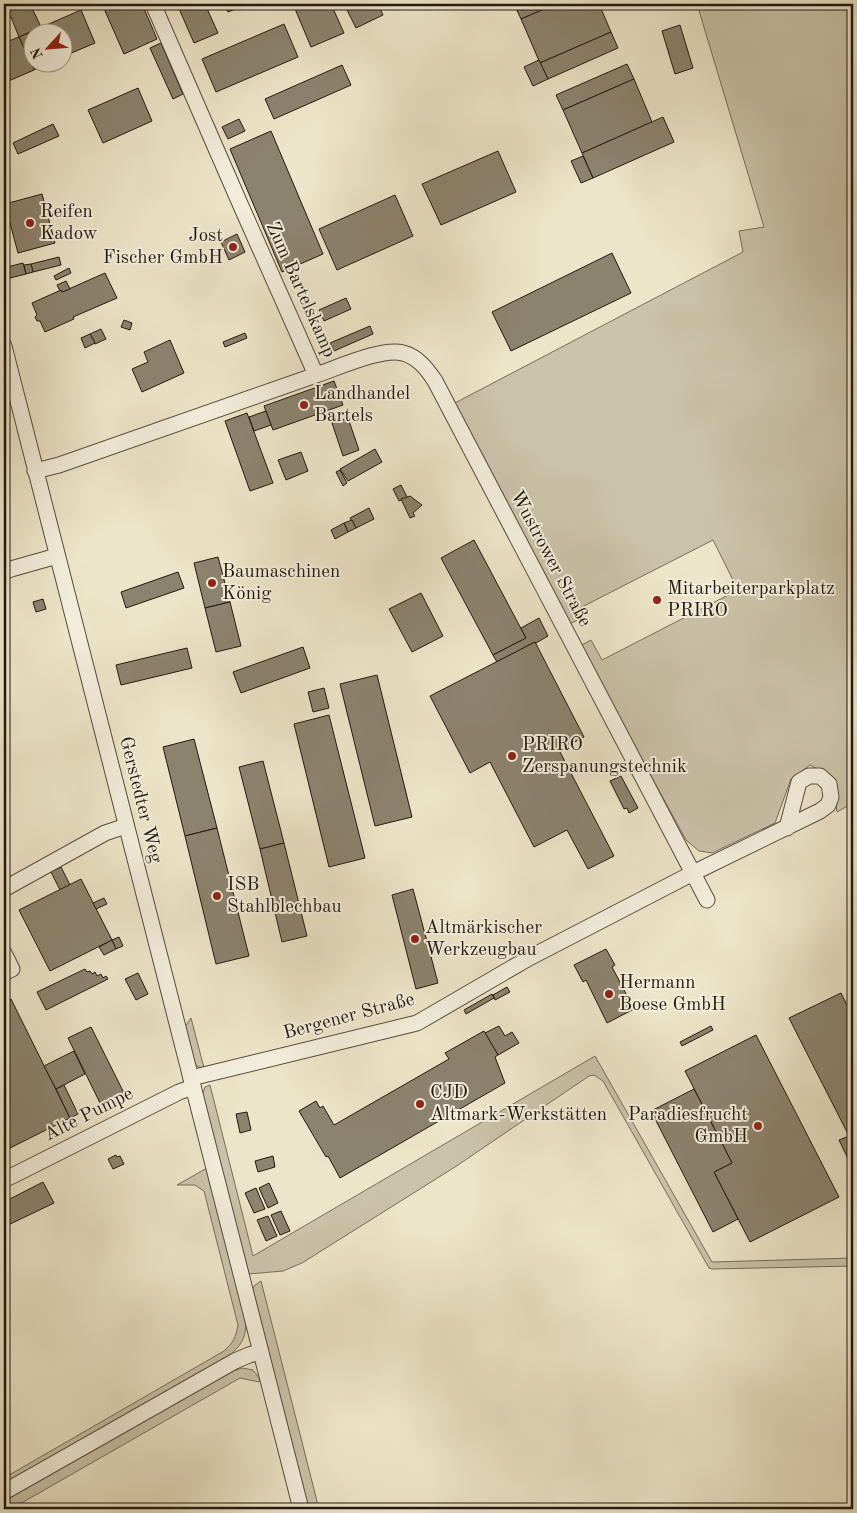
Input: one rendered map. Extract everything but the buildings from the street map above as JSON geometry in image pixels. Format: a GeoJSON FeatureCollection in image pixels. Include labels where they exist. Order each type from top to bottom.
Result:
{"type":"FeatureCollection","features":[{"type":"Feature","properties":{"kind":"street","name":"Zum Bartelskamp"},"geometry":{"type":"LineString","coordinates":[[35,471],[60,465],[316,375],[153,4]]}},
{"type":"Feature","properties":{"kind":"street","name":"Gerstedter Weg"},"geometry":{"type":"LineString","coordinates":[[4,346],[301,1509]]}},
{"type":"Feature","properties":{"kind":"street","name":"Wustrower Straße"},"geometry":{"type":"LineString","coordinates":[[316,375],[368,357],[395,352],[412,357],[428,371],[435,381],[707,900]]}},
{"type":"Feature","properties":{"kind":"street"},"geometry":{"type":"LineString","coordinates":[[4,572],[57,556]]}},
{"type":"Feature","properties":{"kind":"street"},"geometry":{"type":"LineString","coordinates":[[4,889],[105,833],[126,826]]}},
{"type":"Feature","properties":{"kind":"street","name":"Bergener Straße"},"geometry":{"type":"LineString","coordinates":[[192,1083],[417,1023],[529,958],[693,873],[787,828]]}},
{"type":"Feature","properties":{"kind":"street"},"geometry":{"type":"LineString","coordinates":[[4,953],[12,969],[4,974]]}},
{"type":"Feature","properties":{"kind":"street","name":"Alte Pumpe"},"geometry":{"type":"LineString","coordinates":[[4,1180],[179,1092],[192,1083]]}},
{"type":"Feature","properties":{"kind":"street"},"geometry":{"type":"LineString","coordinates":[[4,1492],[235,1361],[249,1354],[260,1352]]}},
{"type":"Feature","properties":{"kind":"shaded area"},"geometry":{"type":"Polygon","coordinates":[[[697,4],[853,4],[853,803],[837,812],[832,777],[810,765],[791,779],[775,823],[712,853],[699,851],[686,840],[580,646],[591,640],[602,660],[738,590],[713,540],[576,610],[580,619],[569,624],[453,404],[743,252],[739,231],[764,227],[697,4]]]}},
{"type":"Feature","properties":{"kind":"shaded area"},"geometry":{"type":"Polygon","coordinates":[[[191,1018],[204,1068],[198,1067],[194,1063],[184,1028],[191,1018]]]}},
{"type":"Feature","properties":{"kind":"shaded area"},"geometry":{"type":"Polygon","coordinates":[[[595,1056],[712,1262],[853,1258],[853,1266],[709,1268],[603,1081],[594,1075],[589,1076],[455,1167],[302,1263],[283,1271],[249,1274],[202,1096],[205,1087],[210,1085],[253,1256],[595,1056]]]}},
{"type":"Feature","properties":{"kind":"shaded area"},"geometry":{"type":"Polygon","coordinates":[[[207,1168],[246,1321],[245,1334],[241,1343],[226,1359],[4,1485],[4,1478],[224,1351],[232,1342],[238,1325],[204,1191],[195,1185],[177,1185],[207,1168]]]}},
{"type":"Feature","properties":{"kind":"shaded area"},"geometry":{"type":"Polygon","coordinates":[[[261,1281],[319,1509],[306,1509],[252,1290],[261,1281]]]}},
{"type":"Feature","properties":{"kind":"shaded area"},"geometry":{"type":"Polygon","coordinates":[[[242,1368],[253,1370],[260,1379],[259,1382],[240,1378],[11,1509],[4,1509],[4,1499],[229,1372],[242,1368]]]}},
{"type":"Feature","properties":{"kind":"place","name":"Reifen Kadow"},"geometry":{"type":"Point","coordinates":[30,223]}},
{"type":"Feature","properties":{"kind":"place","name":"Jost Fischer GmbH"},"geometry":{"type":"Point","coordinates":[233,247]}},
{"type":"Feature","properties":{"kind":"place","name":"Landhandel Bartels"},"geometry":{"type":"Point","coordinates":[304,405]}},
{"type":"Feature","properties":{"kind":"place","name":"Baumaschinen König"},"geometry":{"type":"Point","coordinates":[212,583]}},
{"type":"Feature","properties":{"kind":"place","name":"Mitarbeiterparkplatz PRIRO"},"geometry":{"type":"Point","coordinates":[657,600]}},
{"type":"Feature","properties":{"kind":"place","name":"PRIRO Zerspanungstechnik"},"geometry":{"type":"Point","coordinates":[512,756]}},
{"type":"Feature","properties":{"kind":"place","name":"ISB Stahlblechbau"},"geometry":{"type":"Point","coordinates":[217,896]}},
{"type":"Feature","properties":{"kind":"place","name":"Altmärkischer Werkzeugbau"},"geometry":{"type":"Point","coordinates":[415,939]}},
{"type":"Feature","properties":{"kind":"place","name":"Hermann Boese GmbH"},"geometry":{"type":"Point","coordinates":[609,994]}},
{"type":"Feature","properties":{"kind":"place","name":"CJD Altmark-Werkstätten"},"geometry":{"type":"Point","coordinates":[420,1104]}},
{"type":"Feature","properties":{"kind":"place","name":"Paradiesfrucht GmbH"},"geometry":{"type":"Point","coordinates":[758,1126]}}]}
